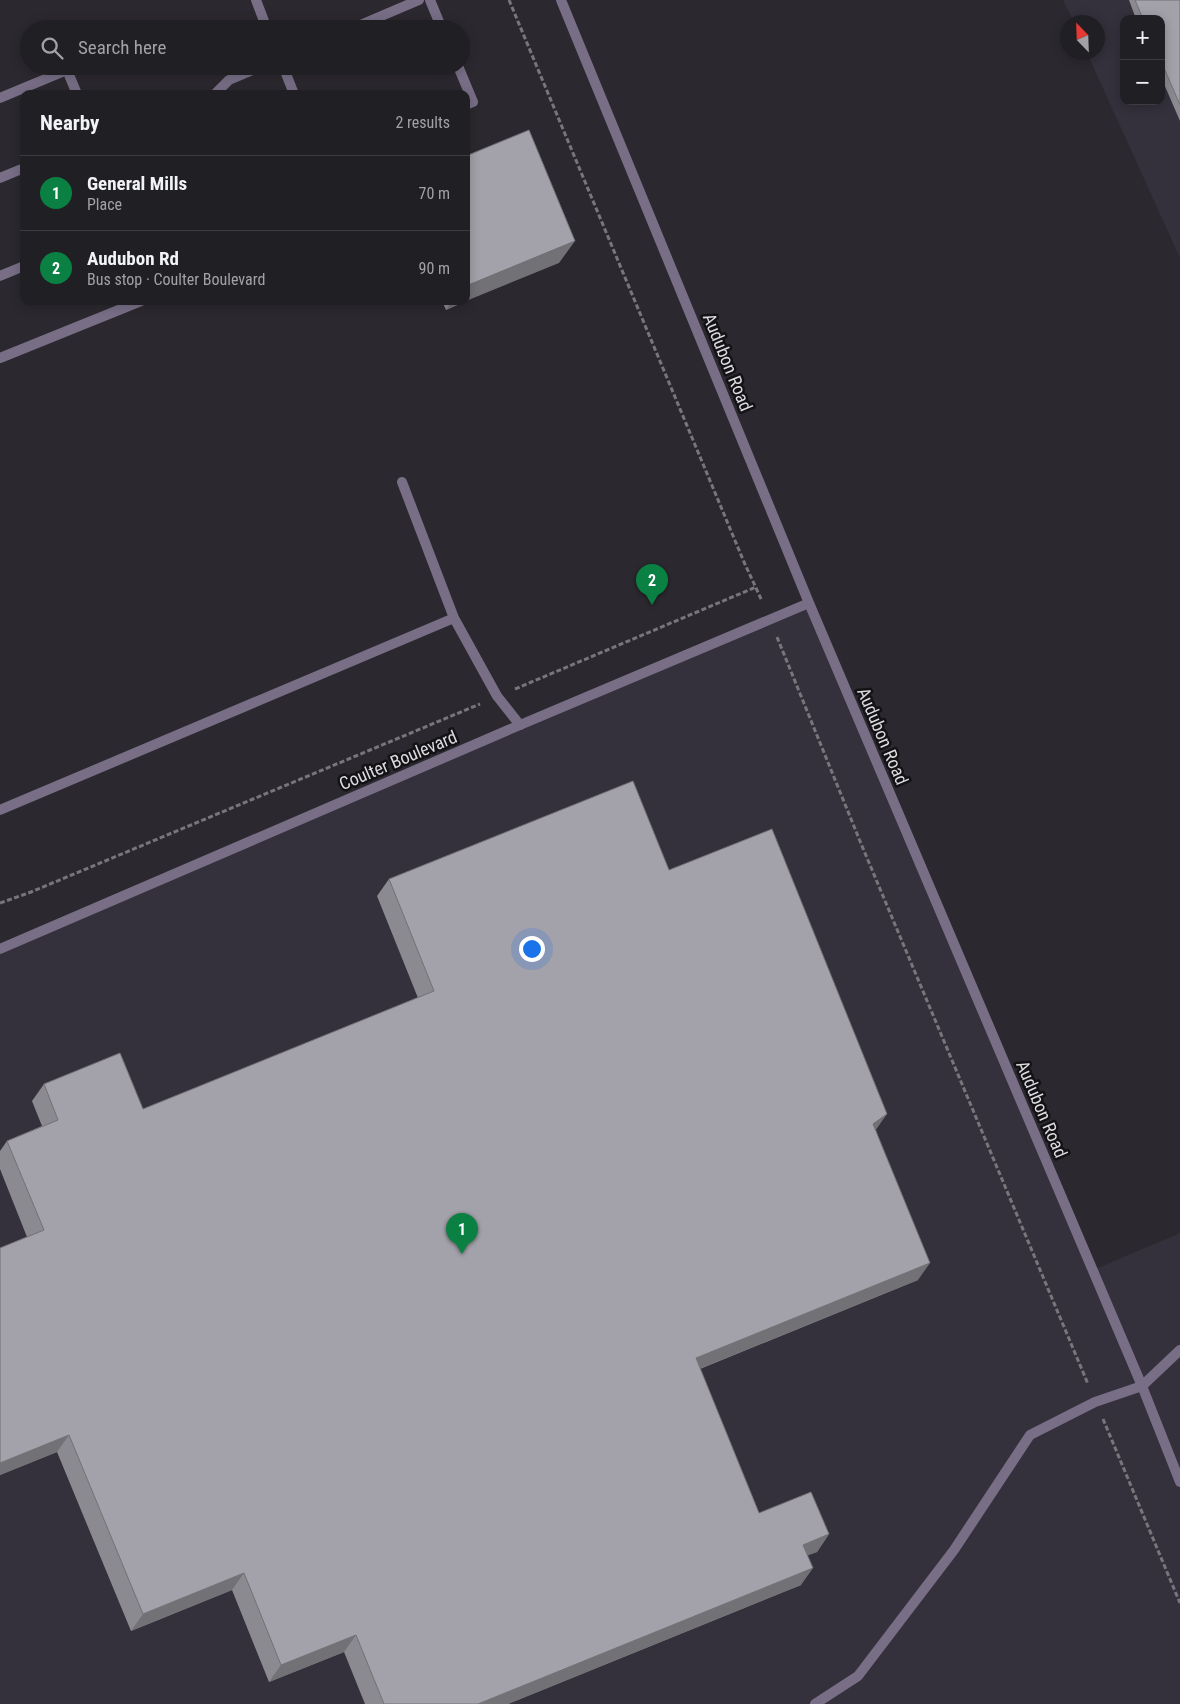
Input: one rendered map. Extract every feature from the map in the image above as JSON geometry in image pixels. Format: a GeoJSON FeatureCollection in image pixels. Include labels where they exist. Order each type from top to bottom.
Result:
{"type":"FeatureCollection","features":[{"type":"Feature","properties":{"kind":"street"},"geometry":{"type":"LineString","coordinates":[[256,0],[264,20]]}},
{"type":"Feature","properties":{"kind":"street"},"geometry":{"type":"LineString","coordinates":[[372,20],[419,0]]}},
{"type":"Feature","properties":{"kind":"street"},"geometry":{"type":"LineString","coordinates":[[430,0],[438,20]]}},
{"type":"Feature","properties":{"kind":"street","name":"Audubon Road"},"geometry":{"type":"LineString","coordinates":[[562,0],[809,603],[1142,1386],[1180,1482]]}},
{"type":"Feature","properties":{"kind":"street"},"geometry":{"type":"LineString","coordinates":[[0,98],[54,75]]}},
{"type":"Feature","properties":{"kind":"street"},"geometry":{"type":"LineString","coordinates":[[68,75],[75,90]]}},
{"type":"Feature","properties":{"kind":"street"},"geometry":{"type":"LineString","coordinates":[[219,90],[228,80],[240,75]]}},
{"type":"Feature","properties":{"kind":"street"},"geometry":{"type":"LineString","coordinates":[[287,75],[292,90]]}},
{"type":"Feature","properties":{"kind":"street"},"geometry":{"type":"LineString","coordinates":[[462,75],[468,90]]}},
{"type":"Feature","properties":{"kind":"street"},"geometry":{"type":"LineString","coordinates":[[0,178],[20,170]]}},
{"type":"Feature","properties":{"kind":"street"},"geometry":{"type":"LineString","coordinates":[[0,276],[20,268]]}},
{"type":"Feature","properties":{"kind":"street"},"geometry":{"type":"LineString","coordinates":[[0,358],[132,305]]}},
{"type":"Feature","properties":{"kind":"street"},"geometry":{"type":"LineString","coordinates":[[402,482],[454,618],[497,696],[520,725]]}},
{"type":"Feature","properties":{"kind":"street","name":"Coulter Boulevard"},"geometry":{"type":"LineString","coordinates":[[0,949],[809,603]]}},
{"type":"Feature","properties":{"kind":"street"},"geometry":{"type":"LineString","coordinates":[[0,810],[454,618]]}},
{"type":"Feature","properties":{"kind":"street"},"geometry":{"type":"LineString","coordinates":[[815,1704],[858,1676],[954,1550],[1030,1435],[1095,1402],[1142,1386],[1180,1350]]}},
{"type":"Feature","properties":{"kind":"path"},"geometry":{"type":"LineString","coordinates":[[509,0],[744,562],[770,619],[862,846],[1180,1603]]}},
{"type":"Feature","properties":{"kind":"path"},"geometry":{"type":"LineString","coordinates":[[0,903],[31,892],[756,587]]}},
{"type":"Feature","properties":{"kind":"shaded area"},"geometry":{"type":"Polygon","coordinates":[[[1063,0],[1180,0],[1180,258],[1090,60],[1105,60],[1105,15],[1070,15],[1063,0]]]}},
{"type":"Feature","properties":{"kind":"shaded area"},"geometry":{"type":"Polygon","coordinates":[[[809,603],[1093,1270],[1180,1233],[1180,1704],[0,1704],[0,950],[809,603]]]}},
{"type":"Feature","properties":{"kind":"building"},"geometry":{"type":"Polygon","coordinates":[[[1135,0],[1180,0],[1180,105],[1165,70],[1165,15],[1141,15],[1135,0]]]}},
{"type":"Feature","properties":{"kind":"building"},"geometry":{"type":"Polygon","coordinates":[[[529,130],[575,241],[470,284],[470,154],[529,130]]]}},
{"type":"Feature","properties":{"kind":"building"},"geometry":{"type":"Polygon","coordinates":[[[633,781],[669,870],[772,829],[887,1114],[873,1124],[930,1263],[696,1358],[759,1513],[811,1492],[829,1534],[803,1545],[813,1568],[478,1704],[384,1704],[356,1635],[281,1665],[244,1573],[143,1614],[69,1435],[0,1463],[0,1248],[44,1230],[7,1141],[58,1120],[44,1084],[120,1053],[143,1109],[434,991],[389,879],[633,781]]]}},
{"type":"Feature","properties":{"kind":"place","name":"Audubon Rd"},"geometry":{"type":"Point","coordinates":[652,605]}},
{"type":"Feature","properties":{"kind":"place","name":"General Mills"},"geometry":{"type":"Point","coordinates":[462,1254]}}]}
